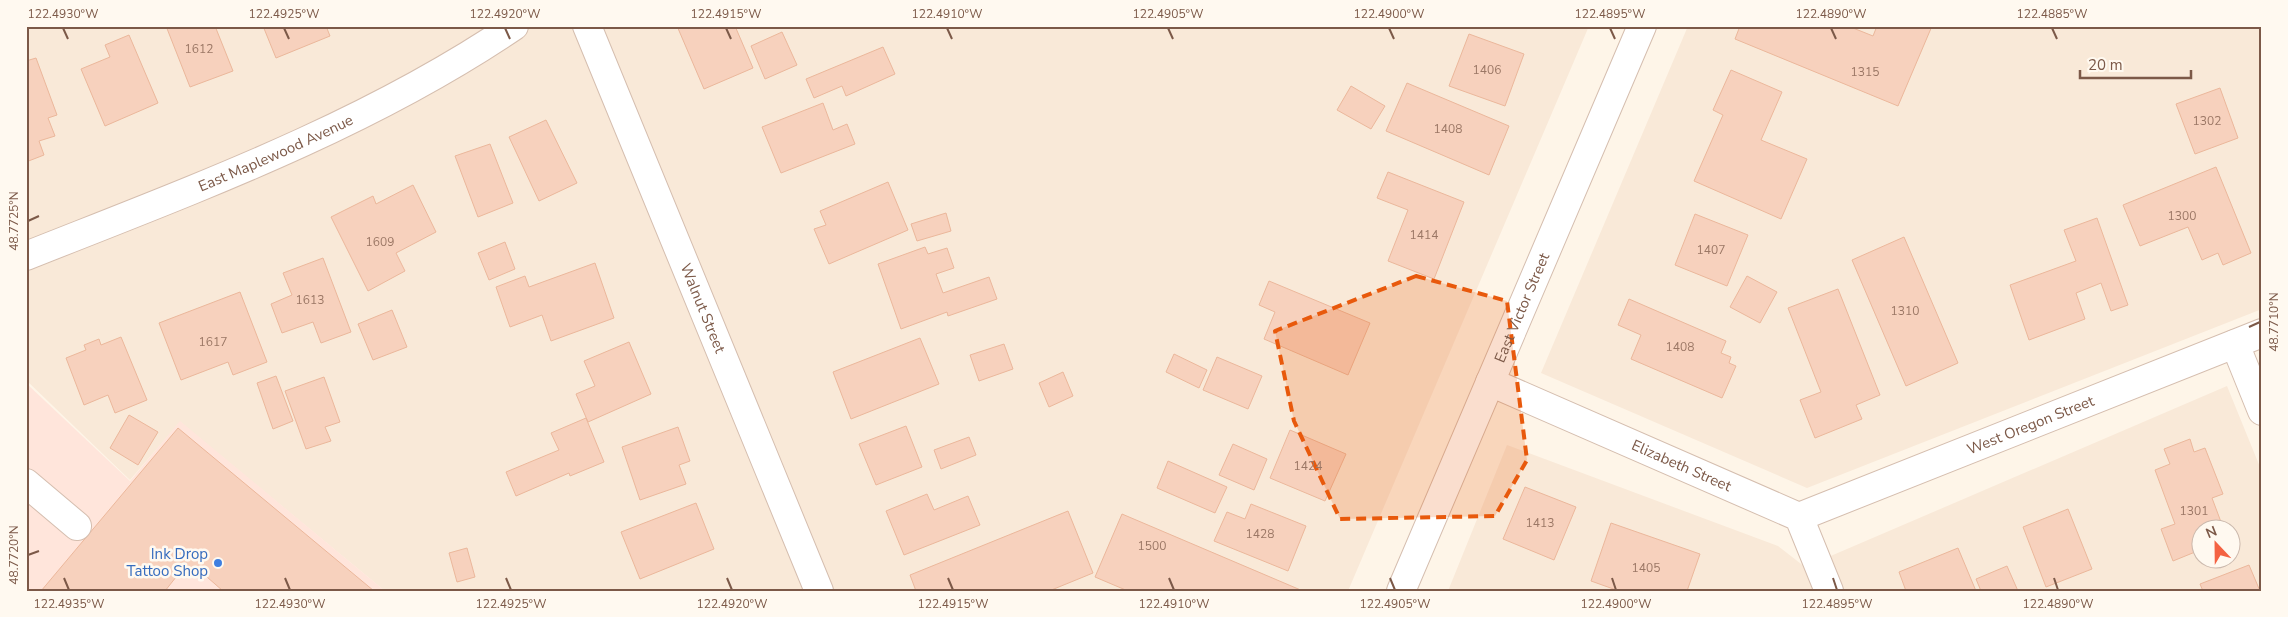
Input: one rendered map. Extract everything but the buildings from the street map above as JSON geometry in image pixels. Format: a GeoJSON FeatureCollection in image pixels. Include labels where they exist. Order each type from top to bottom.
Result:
{"type":"FeatureCollection","features":[{"type":"Feature","properties":{"kind":"street","name":"East Maplewood Avenue"},"geometry":{"type":"LineString","coordinates":[[26,256],[238,171],[301,142],[383,102],[457,62],[514,26]]}},
{"type":"Feature","properties":{"kind":"street","name":"Walnut Street"},"geometry":{"type":"LineString","coordinates":[[588,26],[819,591]]}},
{"type":"Feature","properties":{"kind":"street","name":"East Victor Street"},"geometry":{"type":"LineString","coordinates":[[1401,591],[1642,26]]}},
{"type":"Feature","properties":{"kind":"street","name":"West Oregon Street"},"geometry":{"type":"LineString","coordinates":[[1799,517],[2262,333]]}},
{"type":"Feature","properties":{"kind":"street"},"geometry":{"type":"LineString","coordinates":[[2235,344],[2262,411]]}},
{"type":"Feature","properties":{"kind":"street","name":"Elizabeth Street"},"geometry":{"type":"LineString","coordinates":[[1490,382],[1799,517]]}},
{"type":"Feature","properties":{"kind":"street"},"geometry":{"type":"LineString","coordinates":[[26,483],[78,526]]}},
{"type":"Feature","properties":{"kind":"street"},"geometry":{"type":"LineString","coordinates":[[1799,517],[1829,591]]}},
{"type":"Feature","properties":{"kind":"highlighted area"},"geometry":{"type":"Polygon","coordinates":[[[1416,276],[1507,301],[1527,460],[1495,516],[1340,519],[1294,421],[1275,331],[1416,276]]]}},
{"type":"Feature","properties":{"kind":"shaded area"},"geometry":{"type":"Polygon","coordinates":[[[26,26],[1589,26],[1348,591],[385,591],[180,422],[130,480],[26,380],[26,26]]]}},
{"type":"Feature","properties":{"kind":"shaded area"},"geometry":{"type":"Polygon","coordinates":[[[1688,26],[2262,26],[2262,309],[1807,488],[1541,373],[1688,26]]]}},
{"type":"Feature","properties":{"kind":"shaded area"},"geometry":{"type":"Polygon","coordinates":[[[26,383],[130,481],[180,421],[385,591],[26,591],[26,383]]]}},
{"type":"Feature","properties":{"kind":"shaded area"},"geometry":{"type":"Polygon","coordinates":[[[2227,386],[2262,472],[2262,591],[1448,591],[1507,445],[1778,546],[1805,567],[2227,386]]]}},
{"type":"Feature","properties":{"kind":"place","name":"Ink Drop Tattoo Shop"},"geometry":{"type":"Point","coordinates":[218,563]}}]}
